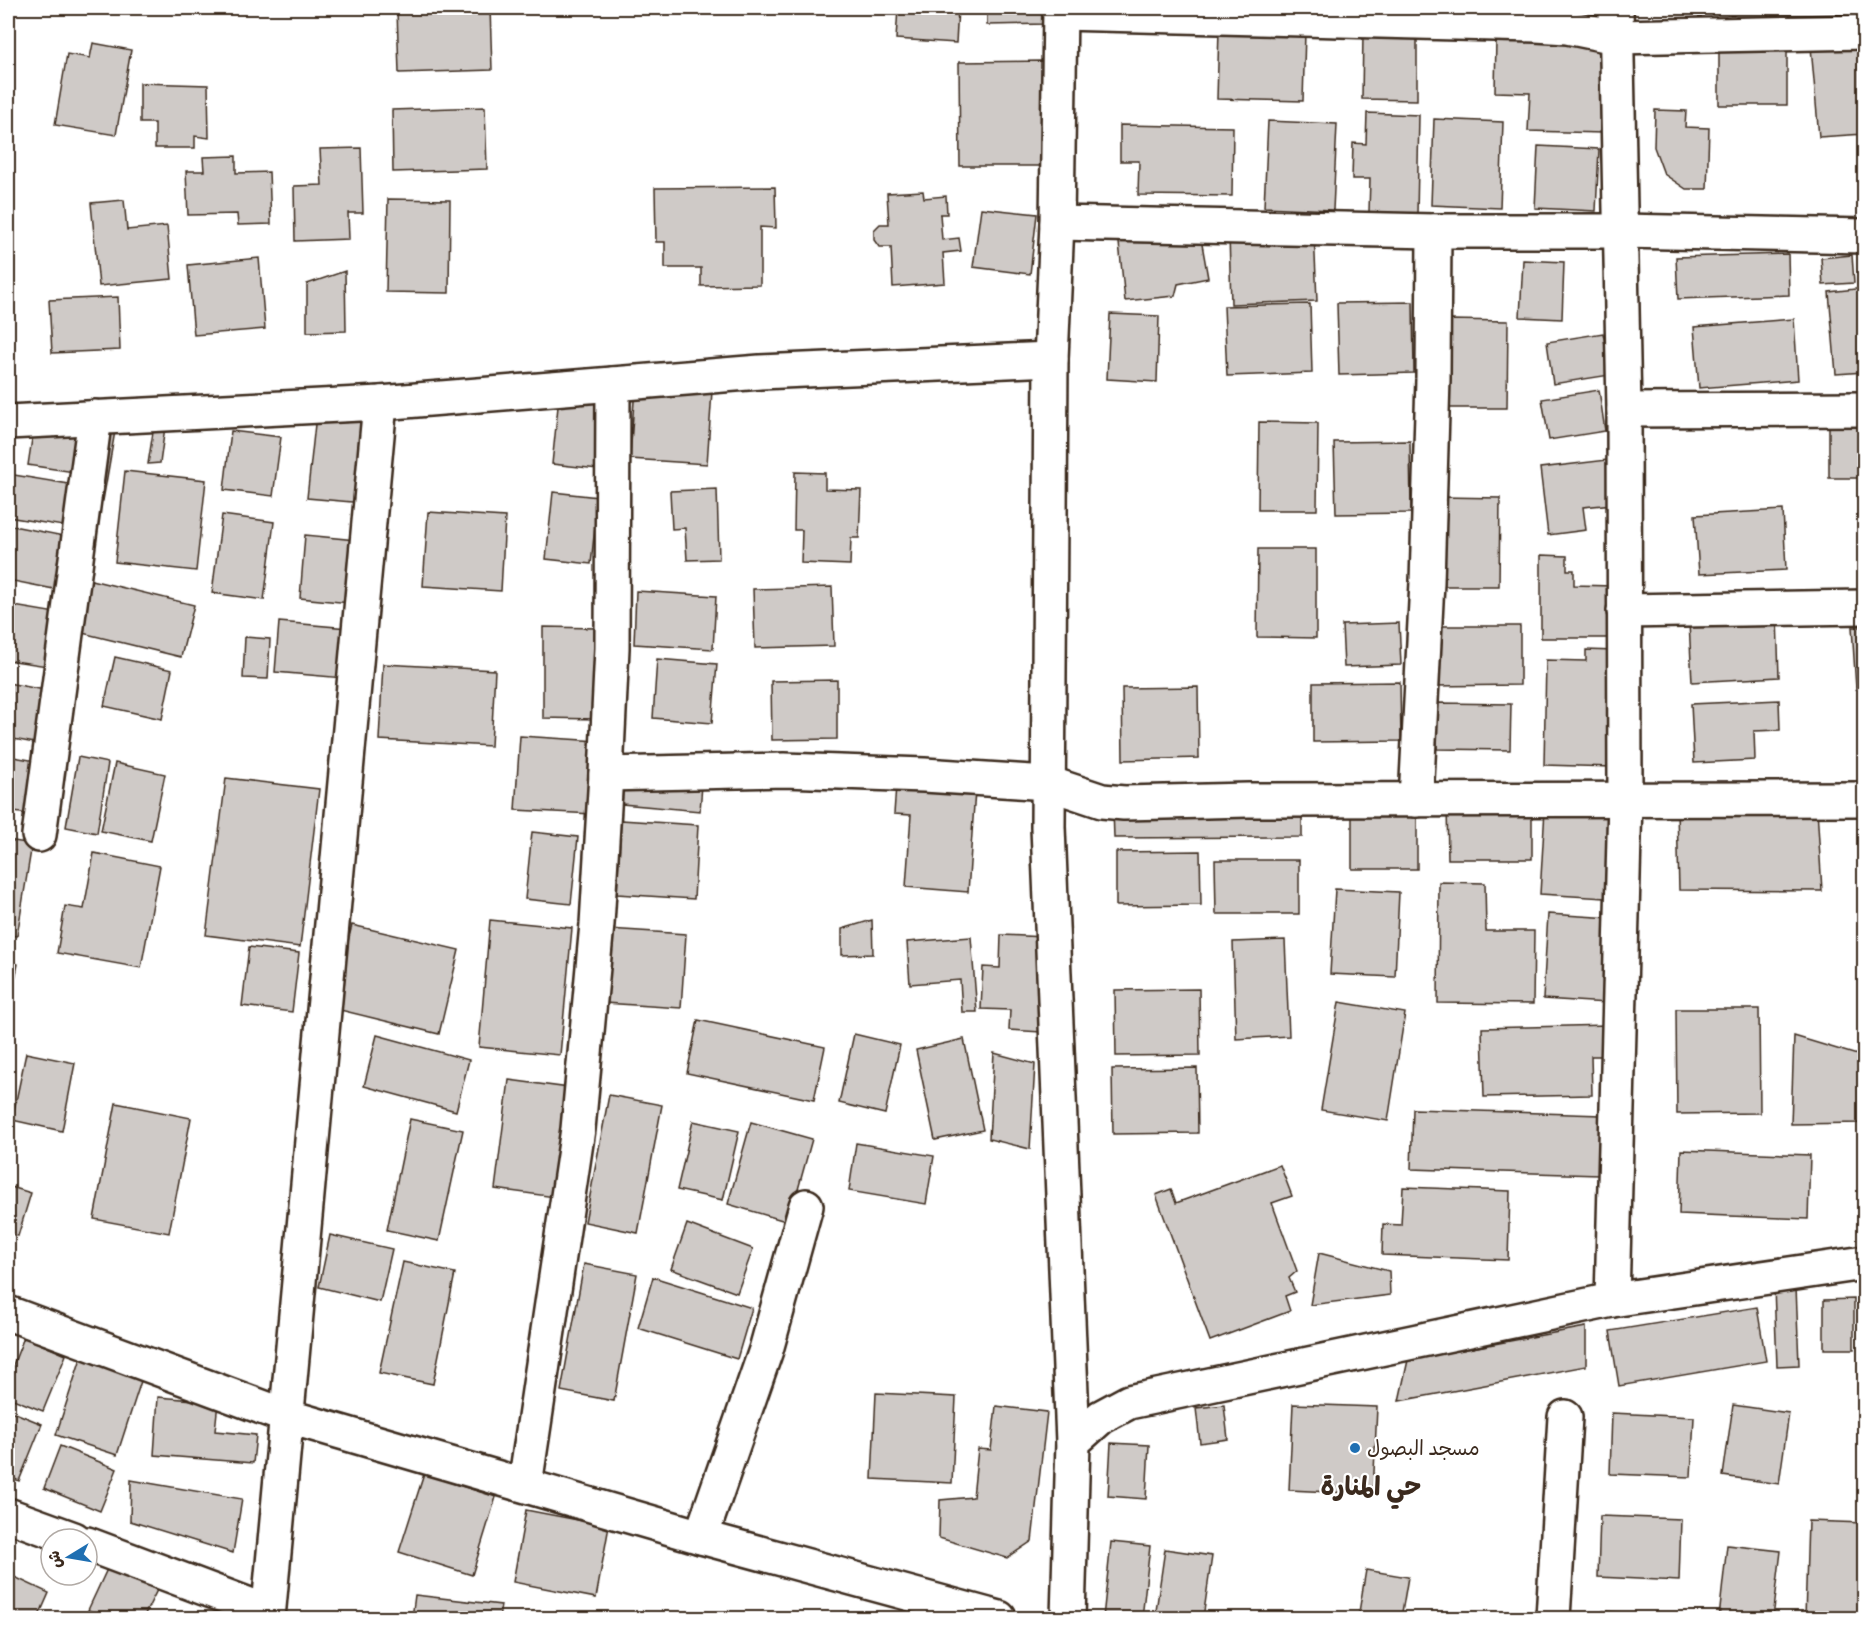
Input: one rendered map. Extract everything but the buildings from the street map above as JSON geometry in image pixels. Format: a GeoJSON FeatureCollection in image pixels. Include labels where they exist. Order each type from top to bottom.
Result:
{"type":"FeatureCollection","features":[{"type":"Feature","properties":{"kind":"street"},"geometry":{"type":"LineString","coordinates":[[1068,1618],[1073,1442],[1048,826],[1051,359],[1057,223],[1060,10],[1567,27],[1616,22],[1864,32]]}},
{"type":"Feature","properties":{"kind":"street"},"geometry":{"type":"LineString","coordinates":[[1612,1300],[1625,799],[1622,231],[1616,22]]}},
{"type":"Feature","properties":{"kind":"street"},"geometry":{"type":"LineString","coordinates":[[1057,223],[1434,231],[1622,231],[1864,236]]}},
{"type":"Feature","properties":{"kind":"street"},"geometry":{"type":"LineString","coordinates":[[1416,800],[1428,582],[1434,231]]}},
{"type":"Feature","properties":{"kind":"street"},"geometry":{"type":"LineString","coordinates":[[8,422],[380,402],[825,368],[1051,359]]}},
{"type":"Feature","properties":{"kind":"street"},"geometry":{"type":"LineString","coordinates":[[525,1485],[578,1129],[597,924],[612,648],[613,384]]}},
{"type":"Feature","properties":{"kind":"street"},"geometry":{"type":"LineString","coordinates":[[99,1549],[268,1615],[380,402]]}},
{"type":"Feature","properties":{"kind":"street"},"geometry":{"type":"LineString","coordinates":[[1624,410],[1864,409]]}},
{"type":"Feature","properties":{"kind":"street"},"geometry":{"type":"LineString","coordinates":[[39,835],[95,417]]}},
{"type":"Feature","properties":{"kind":"street"},"geometry":{"type":"LineString","coordinates":[[1624,611],[1864,607]]}},
{"type":"Feature","properties":{"kind":"street"},"geometry":{"type":"LineString","coordinates":[[606,774],[784,770],[924,774],[1048,783],[1102,801],[1124,803],[1248,800],[1864,799]]}},
{"type":"Feature","properties":{"kind":"street"},"geometry":{"type":"LineString","coordinates":[[701,1537],[766,1350],[806,1206]]}},
{"type":"Feature","properties":{"kind":"street"},"geometry":{"type":"LineString","coordinates":[[1073,1442],[1101,1417],[1129,1402],[1612,1300],[1864,1263]]}},
{"type":"Feature","properties":{"kind":"street"},"geometry":{"type":"LineString","coordinates":[[8,1313],[286,1416],[701,1537],[999,1618]]}},
{"type":"Feature","properties":{"kind":"street"},"geometry":{"type":"LineString","coordinates":[[1553,1618],[1565,1417]]}},
{"type":"Feature","properties":{"kind":"street"},"geometry":{"type":"LineString","coordinates":[[8,1515],[41,1527]]}},
{"type":"Feature","properties":{"kind":"place","name":"مسجد البصول"},"geometry":{"type":"Point","coordinates":[1355,1448]}},
{"type":"Feature","properties":{"kind":"district","name":"حي المنارة"},"geometry":{"type":"Point","coordinates":[1371,1487]}}]}
